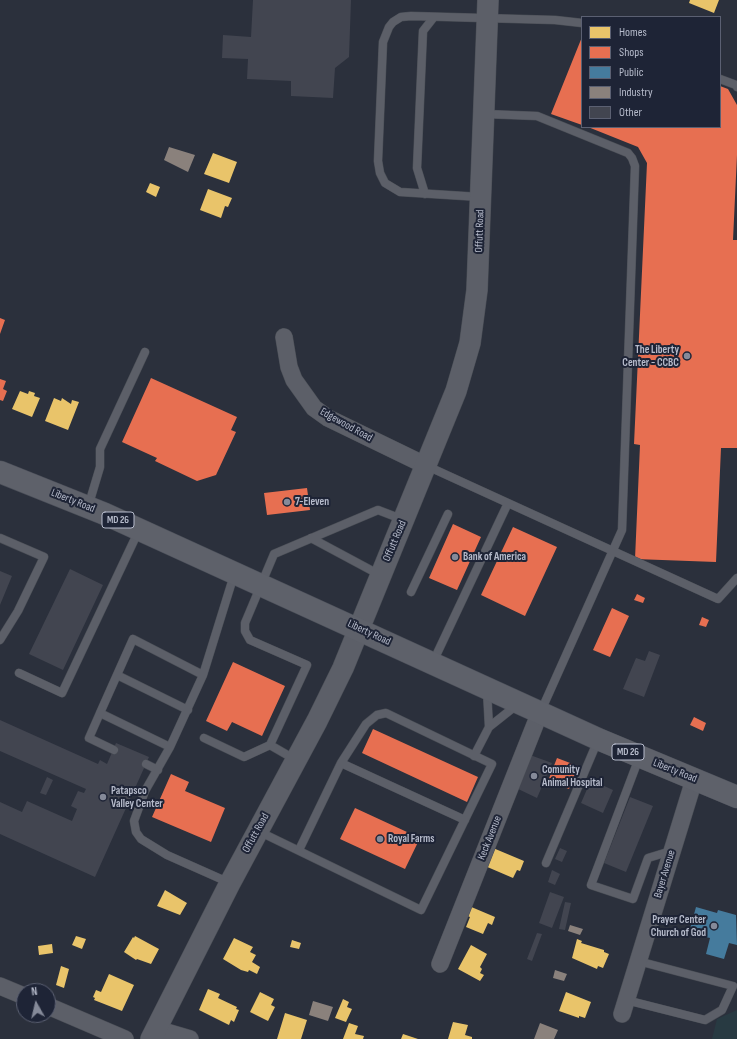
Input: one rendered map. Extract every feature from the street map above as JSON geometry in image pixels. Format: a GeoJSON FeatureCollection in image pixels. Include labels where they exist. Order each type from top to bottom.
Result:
{"type":"FeatureCollection","features":[{"type":"Feature","properties":{"kind":"main road","name":"Liberty Road"},"geometry":{"type":"LineString","coordinates":[[0,472],[139,529],[598,739],[737,797]]}},
{"type":"Feature","properties":{"kind":"street","name":"Offutt Road"},"geometry":{"type":"LineString","coordinates":[[154,1034],[230,882],[296,761],[339,675],[427,466],[456,391],[470,343],[477,290],[488,9]]}},
{"type":"Feature","properties":{"kind":"street","name":"Edgewood Road"},"geometry":{"type":"LineString","coordinates":[[284,337],[289,368],[294,380],[314,408],[328,418],[427,466]]}},
{"type":"Feature","properties":{"kind":"street","name":"Keck Avenue"},"geometry":{"type":"LineString","coordinates":[[440,964],[540,712]]}},
{"type":"Feature","properties":{"kind":"street","name":"Bayer Avenue"},"geometry":{"type":"LineString","coordinates":[[624,1007],[694,780]]}},
{"type":"Feature","properties":{"kind":"street"},"geometry":{"type":"LineString","coordinates":[[0,986],[16,993]]}},
{"type":"Feature","properties":{"kind":"street"},"geometry":{"type":"LineString","coordinates":[[56,1009],[125,1039]]}},
{"type":"Feature","properties":{"kind":"street"},"geometry":{"type":"LineString","coordinates":[[154,1034],[190,1039]]}},
{"type":"Feature","properties":{"kind":"lane"},"geometry":{"type":"LineString","coordinates":[[481,197],[400,192],[391,188],[385,183],[380,173],[378,161],[383,42],[389,27],[393,22],[402,17],[434,16],[488,9],[581,23]]}},
{"type":"Feature","properties":{"kind":"lane"},"geometry":{"type":"LineString","coordinates":[[424,194],[417,168],[423,31],[434,16]]}},
{"type":"Feature","properties":{"kind":"lane"},"geometry":{"type":"LineString","coordinates":[[721,78],[736,85],[737,87]]}},
{"type":"Feature","properties":{"kind":"lane"},"geometry":{"type":"LineString","coordinates":[[484,114],[537,116],[628,153],[635,166],[622,530],[540,712]]}},
{"type":"Feature","properties":{"kind":"lane"},"geometry":{"type":"LineString","coordinates":[[88,507],[100,468],[100,449],[145,352]]}},
{"type":"Feature","properties":{"kind":"lane"},"geometry":{"type":"LineString","coordinates":[[427,466],[718,599],[737,578]]}},
{"type":"Feature","properties":{"kind":"lane"},"geometry":{"type":"LineString","coordinates":[[433,663],[508,503]]}},
{"type":"Feature","properties":{"kind":"lane"},"geometry":{"type":"LineString","coordinates":[[204,738],[244,757],[270,745],[307,665],[250,640],[245,631],[245,623],[274,554],[378,510],[404,520]]}},
{"type":"Feature","properties":{"kind":"lane"},"geometry":{"type":"LineString","coordinates":[[410,592],[448,514]]}},
{"type":"Feature","properties":{"kind":"lane"},"geometry":{"type":"LineString","coordinates":[[19,673],[62,693],[139,529]]}},
{"type":"Feature","properties":{"kind":"lane"},"geometry":{"type":"LineString","coordinates":[[0,538],[44,557],[18,611],[0,640]]}},
{"type":"Feature","properties":{"kind":"lane"},"geometry":{"type":"LineString","coordinates":[[311,538],[380,575]]}},
{"type":"Feature","properties":{"kind":"lane"},"geometry":{"type":"LineString","coordinates":[[230,882],[167,855],[141,839],[136,832],[134,821],[145,791],[158,770],[188,710],[202,674],[234,572]]}},
{"type":"Feature","properties":{"kind":"lane"},"geometry":{"type":"LineString","coordinates":[[114,750],[89,738],[134,639],[202,674]]}},
{"type":"Feature","properties":{"kind":"lane"},"geometry":{"type":"LineString","coordinates":[[117,675],[188,710]]}},
{"type":"Feature","properties":{"kind":"lane"},"geometry":{"type":"LineString","coordinates":[[487,688],[489,727]]}},
{"type":"Feature","properties":{"kind":"lane"},"geometry":{"type":"LineString","coordinates":[[474,756],[489,727],[520,703]]}},
{"type":"Feature","properties":{"kind":"lane"},"geometry":{"type":"LineString","coordinates":[[258,830],[421,910],[492,764],[386,713],[372,718],[341,763],[299,850]]}},
{"type":"Feature","properties":{"kind":"lane"},"geometry":{"type":"LineString","coordinates":[[100,714],[170,747]]}},
{"type":"Feature","properties":{"kind":"lane"},"geometry":{"type":"LineString","coordinates":[[546,863],[598,739]]}},
{"type":"Feature","properties":{"kind":"lane"},"geometry":{"type":"LineString","coordinates":[[270,745],[296,761]]}},
{"type":"Feature","properties":{"kind":"lane"},"geometry":{"type":"LineString","coordinates":[[639,756],[591,885],[633,899],[648,858],[672,851]]}},
{"type":"Feature","properties":{"kind":"lane"},"geometry":{"type":"LineString","coordinates":[[341,763],[465,820]]}},
{"type":"Feature","properties":{"kind":"lane"},"geometry":{"type":"LineString","coordinates":[[146,764],[158,770]]}},
{"type":"Feature","properties":{"kind":"lane"},"geometry":{"type":"LineString","coordinates":[[624,1007],[705,1020],[722,1010],[735,986],[638,961]]}},
{"type":"Feature","properties":{"kind":"shaded area"},"geometry":{"type":"Polygon","coordinates":[[[737,1010],[737,1039],[712,1039],[717,1019],[737,1010]]]}},
{"type":"Feature","properties":{"kind":"building: Homes"},"geometry":{"type":"Polygon","coordinates":[[[690,0],[719,0],[714,13],[689,3],[690,0]]]}},
{"type":"Feature","properties":{"kind":"building: Homes"},"geometry":{"type":"Polygon","coordinates":[[[213,153],[237,162],[229,183],[204,174],[213,153]]]}},
{"type":"Feature","properties":{"kind":"building: Homes"},"geometry":{"type":"Polygon","coordinates":[[[150,183],[160,187],[156,197],[146,192],[150,183]]]}},
{"type":"Feature","properties":{"kind":"building: Homes"},"geometry":{"type":"Polygon","coordinates":[[[208,189],[232,198],[228,207],[225,206],[221,218],[200,210],[208,189]]]}},
{"type":"Feature","properties":{"kind":"building: Homes"},"geometry":{"type":"Polygon","coordinates":[[[20,391],[28,394],[29,391],[35,393],[34,396],[40,398],[32,417],[12,409],[20,391]]]}},
{"type":"Feature","properties":{"kind":"building: Homes"},"geometry":{"type":"Polygon","coordinates":[[[54,398],[61,401],[62,398],[71,404],[72,400],[79,402],[68,430],[45,421],[54,398]]]}},
{"type":"Feature","properties":{"kind":"building: Homes"},"geometry":{"type":"Polygon","coordinates":[[[493,848],[524,861],[520,871],[517,870],[513,878],[485,866],[493,848]]]}},
{"type":"Feature","properties":{"kind":"building: Homes"},"geometry":{"type":"Polygon","coordinates":[[[165,890],[187,903],[180,915],[157,906],[165,890]]]}},
{"type":"Feature","properties":{"kind":"building: Homes"},"geometry":{"type":"Polygon","coordinates":[[[469,906],[495,917],[492,925],[488,923],[483,934],[466,927],[470,917],[465,915],[469,906]]]}},
{"type":"Feature","properties":{"kind":"building: Homes"},"geometry":{"type":"Polygon","coordinates":[[[76,936],[86,939],[82,949],[72,945],[76,936]]]}},
{"type":"Feature","properties":{"kind":"building: Homes"},"geometry":{"type":"Polygon","coordinates":[[[135,936],[159,949],[151,964],[137,959],[136,960],[124,952],[135,936]]]}},
{"type":"Feature","properties":{"kind":"building: Homes"},"geometry":{"type":"Polygon","coordinates":[[[234,938],[253,947],[250,952],[256,955],[252,962],[260,967],[257,974],[249,970],[248,972],[241,970],[223,959],[234,938]]]}},
{"type":"Feature","properties":{"kind":"building: Homes"},"geometry":{"type":"Polygon","coordinates":[[[577,939],[582,941],[581,943],[604,950],[604,952],[609,954],[603,968],[598,966],[597,969],[572,958],[577,939]]]}},
{"type":"Feature","properties":{"kind":"building: Homes"},"geometry":{"type":"Polygon","coordinates":[[[292,940],[301,943],[299,949],[290,947],[292,940]]]}},
{"type":"Feature","properties":{"kind":"building: Homes"},"geometry":{"type":"Polygon","coordinates":[[[52,944],[53,953],[39,955],[38,946],[52,944]]]}},
{"type":"Feature","properties":{"kind":"building: Homes"},"geometry":{"type":"Polygon","coordinates":[[[471,945],[487,954],[480,967],[482,969],[480,973],[484,975],[480,981],[458,969],[471,945]]]}},
{"type":"Feature","properties":{"kind":"building: Homes"},"geometry":{"type":"Polygon","coordinates":[[[61,966],[69,969],[64,988],[56,985],[61,966]]]}},
{"type":"Feature","properties":{"kind":"building: Homes"},"geometry":{"type":"Polygon","coordinates":[[[109,974],[134,985],[122,1011],[94,1000],[95,998],[93,997],[96,990],[101,992],[109,974]]]}},
{"type":"Feature","properties":{"kind":"building: Homes"},"geometry":{"type":"Polygon","coordinates":[[[208,989],[220,994],[218,998],[237,1007],[236,1009],[239,1010],[234,1022],[231,1020],[229,1025],[199,1010],[208,989]]]}},
{"type":"Feature","properties":{"kind":"building: Homes"},"geometry":{"type":"Polygon","coordinates":[[[260,992],[274,999],[271,1005],[275,1007],[268,1021],[250,1012],[260,992]]]}},
{"type":"Feature","properties":{"kind":"building: Homes"},"geometry":{"type":"Polygon","coordinates":[[[566,992],[591,1002],[585,1018],[579,1016],[579,1018],[559,1011],[566,992]]]}},
{"type":"Feature","properties":{"kind":"building: Homes"},"geometry":{"type":"Polygon","coordinates":[[[343,999],[349,1002],[347,1007],[352,1009],[346,1022],[335,1018],[343,999]]]}},
{"type":"Feature","properties":{"kind":"building: Homes"},"geometry":{"type":"Polygon","coordinates":[[[285,1013],[307,1020],[301,1039],[277,1039],[285,1013]]]}},
{"type":"Feature","properties":{"kind":"building: Homes"},"geometry":{"type":"Polygon","coordinates":[[[453,1022],[468,1025],[465,1035],[472,1037],[472,1039],[448,1039],[453,1022]]]}},
{"type":"Feature","properties":{"kind":"building: Homes"},"geometry":{"type":"Polygon","coordinates":[[[349,1023],[358,1026],[355,1034],[364,1036],[363,1039],[343,1039],[349,1023]]]}},
{"type":"Feature","properties":{"kind":"building: Homes"},"geometry":{"type":"Polygon","coordinates":[[[403,1034],[418,1039],[401,1039],[403,1034]]]}},
{"type":"Feature","properties":{"kind":"building: Shops"},"geometry":{"type":"Polygon","coordinates":[[[581,39],[581,125],[551,114],[581,39]]]}},
{"type":"Feature","properties":{"kind":"building: Shops"},"geometry":{"type":"Polygon","coordinates":[[[721,86],[728,89],[737,105],[737,155],[733,240],[737,240],[737,448],[721,448],[716,562],[635,559],[640,445],[634,444],[647,163],[638,147],[590,128],[721,128],[721,86]]]}},
{"type":"Feature","properties":{"kind":"building: Shops"},"geometry":{"type":"Polygon","coordinates":[[[0,318],[5,320],[0,334],[0,318]]]}},
{"type":"Feature","properties":{"kind":"building: Shops"},"geometry":{"type":"Polygon","coordinates":[[[151,378],[237,417],[231,430],[236,432],[216,475],[197,481],[155,461],[157,458],[122,442],[151,378]]]}},
{"type":"Feature","properties":{"kind":"building: Shops"},"geometry":{"type":"Polygon","coordinates":[[[0,379],[6,381],[3,389],[7,391],[3,401],[0,400],[0,379]]]}},
{"type":"Feature","properties":{"kind":"building: Shops","name":"7-Eleven"},"geometry":{"type":"Polygon","coordinates":[[[307,488],[310,510],[267,515],[264,493],[307,488]]]}},
{"type":"Feature","properties":{"kind":"building: Shops","name":"Bank of America"},"geometry":{"type":"Polygon","coordinates":[[[453,524],[481,537],[457,590],[429,578],[453,524]]]}},
{"type":"Feature","properties":{"kind":"building: Shops"},"geometry":{"type":"Polygon","coordinates":[[[513,527],[557,547],[525,616],[481,595],[513,527]]]}},
{"type":"Feature","properties":{"kind":"building: Shops"},"geometry":{"type":"Polygon","coordinates":[[[637,594],[645,598],[643,603],[634,600],[637,594]]]}},
{"type":"Feature","properties":{"kind":"building: Shops"},"geometry":{"type":"Polygon","coordinates":[[[612,608],[629,616],[610,657],[593,650],[612,608]]]}},
{"type":"Feature","properties":{"kind":"building: Shops"},"geometry":{"type":"Polygon","coordinates":[[[702,617],[709,620],[706,627],[699,625],[702,617]]]}},
{"type":"Feature","properties":{"kind":"building: Shops"},"geometry":{"type":"Polygon","coordinates":[[[233,662],[285,686],[262,736],[232,722],[227,731],[206,721],[233,662]]]}},
{"type":"Feature","properties":{"kind":"building: Shops"},"geometry":{"type":"Polygon","coordinates":[[[694,717],[706,723],[703,731],[690,725],[694,717]]]}},
{"type":"Feature","properties":{"kind":"building: Shops"},"geometry":{"type":"Polygon","coordinates":[[[373,729],[478,777],[467,802],[362,753],[373,729]]]}},
{"type":"Feature","properties":{"kind":"building: Shops"},"geometry":{"type":"Polygon","coordinates":[[[557,758],[578,766],[569,789],[548,781],[557,758]]]}},
{"type":"Feature","properties":{"kind":"building: Shops"},"geometry":{"type":"Polygon","coordinates":[[[171,774],[189,782],[185,791],[225,808],[211,842],[152,817],[171,774]]]}},
{"type":"Feature","properties":{"kind":"building: Shops","name":"Royal Farms"},"geometry":{"type":"Polygon","coordinates":[[[355,808],[420,838],[405,869],[340,839],[355,808]]]}},
{"type":"Feature","properties":{"kind":"building: Public","name":"Prayer Center Church of God"},"geometry":{"type":"Polygon","coordinates":[[[696,907],[717,913],[718,910],[736,915],[737,945],[729,943],[724,959],[706,954],[710,938],[689,933],[696,907]]]}},
{"type":"Feature","properties":{"kind":"building: Industry"},"geometry":{"type":"Polygon","coordinates":[[[169,147],[195,155],[188,172],[164,160],[169,147]]]}},
{"type":"Feature","properties":{"kind":"building: Industry"},"geometry":{"type":"Polygon","coordinates":[[[570,925],[583,929],[580,935],[568,931],[570,925]]]}},
{"type":"Feature","properties":{"kind":"building: Industry"},"geometry":{"type":"Polygon","coordinates":[[[555,970],[567,974],[564,981],[553,978],[555,970]]]}},
{"type":"Feature","properties":{"kind":"building: Industry"},"geometry":{"type":"Polygon","coordinates":[[[313,1001],[333,1007],[328,1021],[309,1015],[313,1001]]]}},
{"type":"Feature","properties":{"kind":"building: Industry"},"geometry":{"type":"Polygon","coordinates":[[[540,1023],[558,1030],[554,1039],[534,1039],[540,1023]]]}},
{"type":"Feature","properties":{"kind":"building: Other"},"geometry":{"type":"Polygon","coordinates":[[[253,0],[351,0],[349,57],[335,68],[333,98],[291,96],[291,81],[247,79],[248,59],[222,58],[223,35],[251,37],[253,0]]]}},
{"type":"Feature","properties":{"kind":"building: Other"},"geometry":{"type":"Polygon","coordinates":[[[70,569],[103,585],[63,670],[29,654],[70,569]]]}},
{"type":"Feature","properties":{"kind":"building: Other"},"geometry":{"type":"Polygon","coordinates":[[[0,571],[12,576],[0,605],[0,571]]]}},
{"type":"Feature","properties":{"kind":"building: Other"},"geometry":{"type":"Polygon","coordinates":[[[649,651],[660,655],[644,697],[623,689],[636,658],[645,661],[649,651]]]}},
{"type":"Feature","properties":{"kind":"building: Other","name":"Patapsco Valley Center"},"geometry":{"type":"Polygon","coordinates":[[[0,720],[98,764],[100,760],[107,764],[116,743],[149,757],[95,877],[0,834],[0,802],[22,812],[27,801],[72,821],[77,809],[71,806],[78,791],[84,793],[86,789],[0,751],[0,720]]]}},
{"type":"Feature","properties":{"kind":"building: Other","name":"Comunity Animal Hospital"},"geometry":{"type":"Polygon","coordinates":[[[530,755],[552,763],[537,798],[516,788],[530,755]]]}},
{"type":"Feature","properties":{"kind":"building: Other"},"geometry":{"type":"Polygon","coordinates":[[[47,777],[53,780],[46,795],[40,793],[47,777]]]}},
{"type":"Feature","properties":{"kind":"building: Other"},"geometry":{"type":"Polygon","coordinates":[[[591,780],[613,790],[603,813],[581,803],[591,780]]]}},
{"type":"Feature","properties":{"kind":"building: Other"},"geometry":{"type":"Polygon","coordinates":[[[630,797],[653,806],[626,872],[604,863],[630,797]]]}},
{"type":"Feature","properties":{"kind":"building: Other"},"geometry":{"type":"Polygon","coordinates":[[[560,848],[567,851],[562,862],[555,859],[560,848]]]}},
{"type":"Feature","properties":{"kind":"building: Other"},"geometry":{"type":"Polygon","coordinates":[[[552,870],[560,874],[555,885],[548,882],[552,870]]]}},
{"type":"Feature","properties":{"kind":"building: Other"},"geometry":{"type":"Polygon","coordinates":[[[550,892],[564,897],[552,928],[539,923],[550,892]]]}},
{"type":"Feature","properties":{"kind":"building: Other"},"geometry":{"type":"Polygon","coordinates":[[[565,902],[571,903],[565,930],[559,929],[565,902]]]}},
{"type":"Feature","properties":{"kind":"building: Other"},"geometry":{"type":"Polygon","coordinates":[[[537,933],[542,934],[532,961],[527,959],[537,933]]]}},
{"type":"Feature","properties":{"kind":"place","name":"The Liberty Center - CCBC"},"geometry":{"type":"Point","coordinates":[687,356]}},
{"type":"Feature","properties":{"kind":"place","name":"7-Eleven"},"geometry":{"type":"Point","coordinates":[287,502]}},
{"type":"Feature","properties":{"kind":"place","name":"Bank of America"},"geometry":{"type":"Point","coordinates":[455,557]}},
{"type":"Feature","properties":{"kind":"place","name":"Comunity Animal Hospital"},"geometry":{"type":"Point","coordinates":[534,776]}},
{"type":"Feature","properties":{"kind":"place","name":"Patapsco Valley Center"},"geometry":{"type":"Point","coordinates":[103,797]}},
{"type":"Feature","properties":{"kind":"place","name":"Royal Farms"},"geometry":{"type":"Point","coordinates":[380,839]}},
{"type":"Feature","properties":{"kind":"place","name":"Prayer Center Church of God"},"geometry":{"type":"Point","coordinates":[714,926]}}]}
